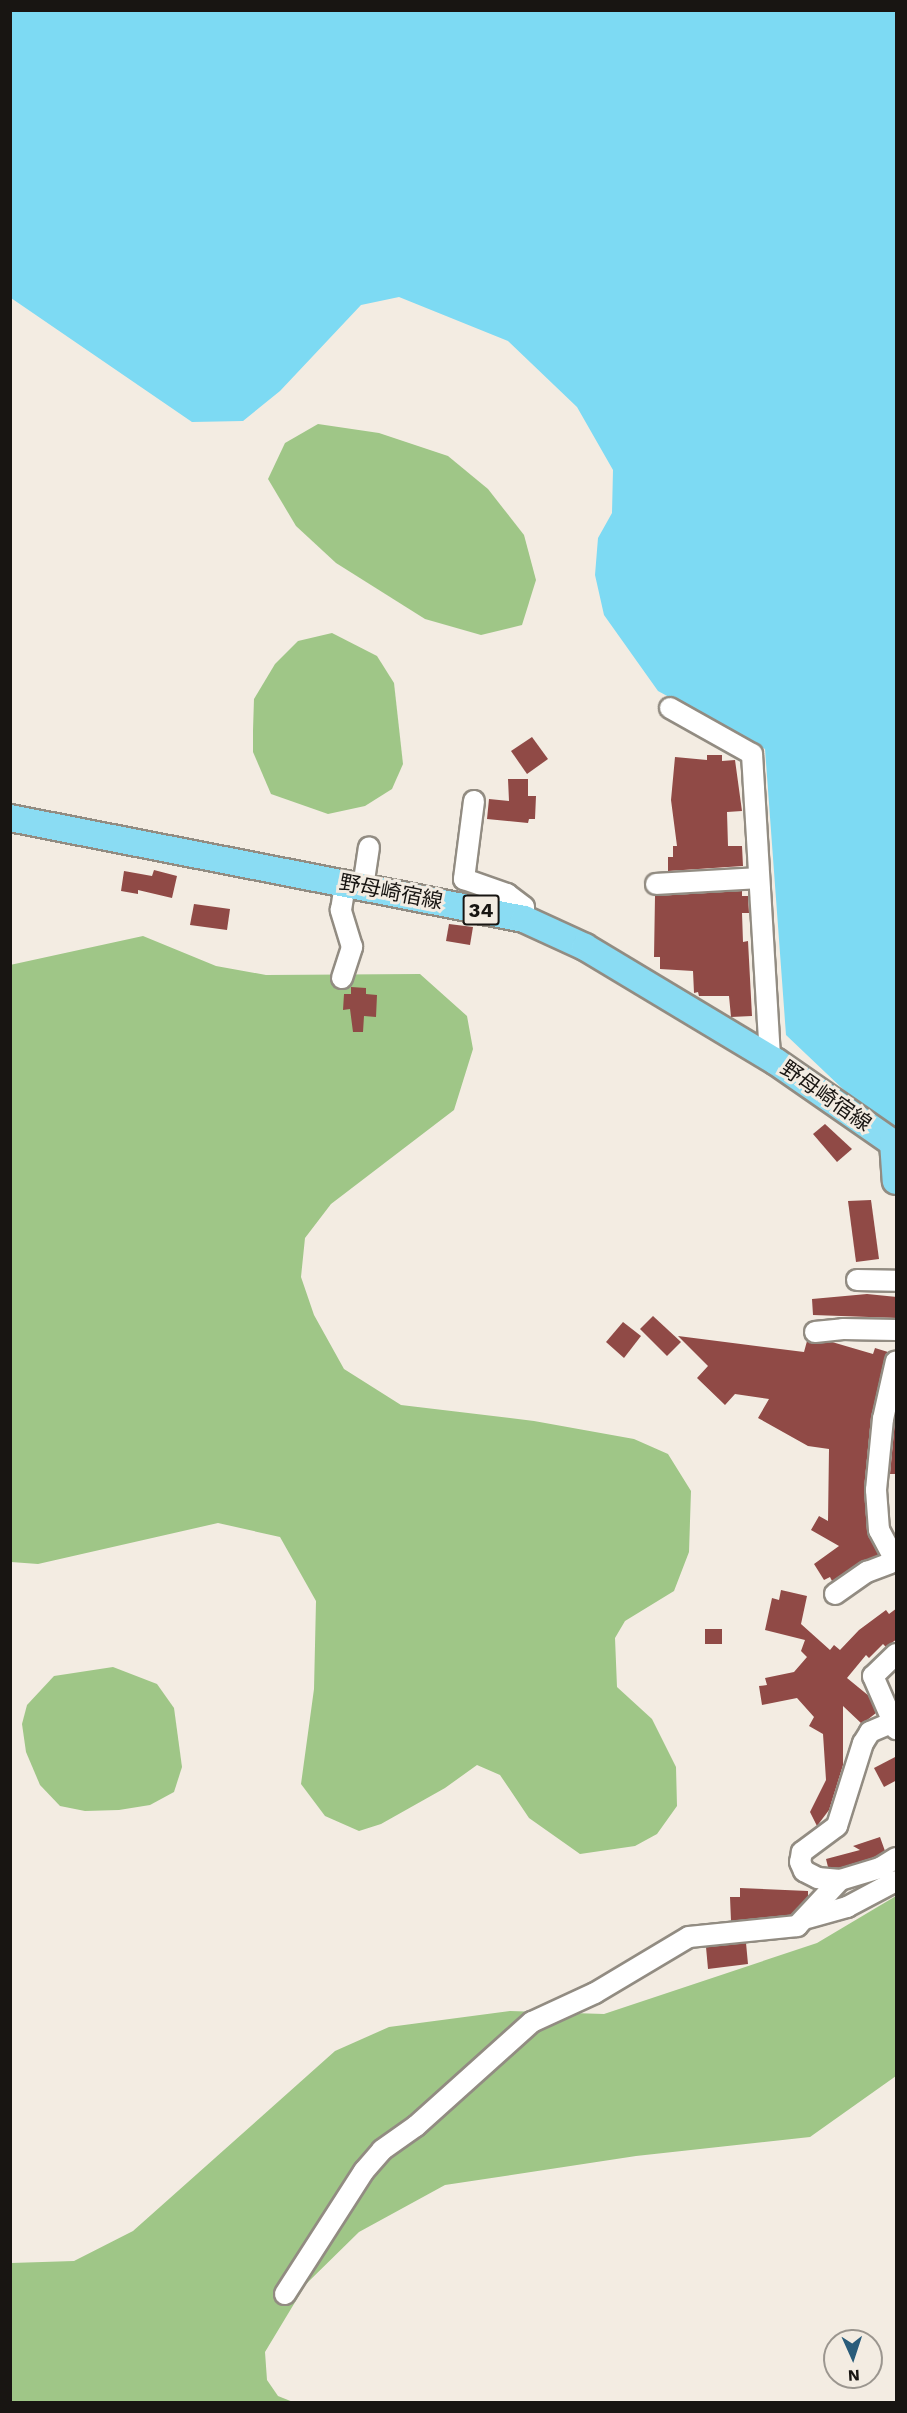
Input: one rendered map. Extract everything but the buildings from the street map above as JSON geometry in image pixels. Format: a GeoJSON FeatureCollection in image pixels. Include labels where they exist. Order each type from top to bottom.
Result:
{"type":"FeatureCollection","features":[{"type":"Feature","properties":{"kind":"main road","name":"野母崎宿線"},"geometry":{"type":"LineString","coordinates":[[10,818],[524,920],[585,947],[770,1058],[895,1144],[897,1181]]}},
{"type":"Feature","properties":{"kind":"street"},"geometry":{"type":"LineString","coordinates":[[670,708],[752,754],[770,1058]]}},
{"type":"Feature","properties":{"kind":"street"},"geometry":{"type":"LineString","coordinates":[[474,801],[464,879],[507,894],[524,906],[524,920]]}},
{"type":"Feature","properties":{"kind":"street"},"geometry":{"type":"LineString","coordinates":[[342,978],[352,947],[341,910],[369,847]]}},
{"type":"Feature","properties":{"kind":"street"},"geometry":{"type":"LineString","coordinates":[[656,884],[759,878]]}},
{"type":"Feature","properties":{"kind":"street"},"geometry":{"type":"LineString","coordinates":[[857,1280],[895,1282]]}},
{"type":"Feature","properties":{"kind":"street"},"geometry":{"type":"LineString","coordinates":[[815,1332],[843,1329],[897,1330]]}},
{"type":"Feature","properties":{"kind":"street"},"geometry":{"type":"LineString","coordinates":[[835,1594],[867,1572],[895,1564],[879,1530],[876,1490],[883,1419],[897,1361]]}},
{"type":"Feature","properties":{"kind":"street"},"geometry":{"type":"LineString","coordinates":[[897,1654],[873,1676],[894,1726],[870,1732],[863,1743],[837,1826],[800,1857],[804,1871],[825,1880],[840,1880],[880,1868],[897,1858]]}},
{"type":"Feature","properties":{"kind":"street"},"geometry":{"type":"LineString","coordinates":[[285,2294],[364,2171],[382,2150],[416,2126],[531,2022],[595,1993],[689,1937],[797,1926],[807,1918],[840,1880]]}},
{"type":"Feature","properties":{"kind":"street"},"geometry":{"type":"LineString","coordinates":[[807,1918],[847,1907],[897,1881]]}},
{"type":"Feature","properties":{"kind":"green space"},"geometry":{"type":"Polygon","coordinates":[[[318,424],[379,433],[448,456],[488,489],[524,535],[536,580],[522,625],[481,635],[425,619],[336,563],[296,526],[268,479],[285,443],[318,424]]]}},
{"type":"Feature","properties":{"kind":"green space"},"geometry":{"type":"Polygon","coordinates":[[[332,633],[377,656],[394,683],[403,764],[392,789],[365,806],[328,814],[271,794],[253,752],[253,730],[254,699],[275,664],[298,641],[332,633]]]}},
{"type":"Feature","properties":{"kind":"green space"},"geometry":{"type":"Polygon","coordinates":[[[143,936],[216,966],[266,975],[420,974],[467,1016],[473,1049],[454,1110],[331,1204],[305,1238],[301,1277],[314,1315],[344,1369],[401,1405],[534,1421],[634,1439],[668,1454],[691,1491],[689,1552],[674,1591],[625,1621],[615,1638],[617,1687],[652,1719],[676,1767],[677,1806],[657,1834],[635,1846],[580,1854],[529,1818],[500,1775],[477,1765],[445,1788],[381,1824],[359,1831],[325,1816],[301,1784],[314,1689],[316,1601],[280,1537],[218,1523],[38,1564],[11,1562],[10,965],[143,936]]]}},
{"type":"Feature","properties":{"kind":"green space"},"geometry":{"type":"Polygon","coordinates":[[[113,1667],[157,1684],[174,1708],[182,1767],[174,1792],[150,1805],[119,1810],[85,1811],[60,1806],[40,1785],[26,1752],[22,1724],[27,1705],[54,1676],[113,1667]]]}},
{"type":"Feature","properties":{"kind":"green space"},"geometry":{"type":"Polygon","coordinates":[[[896,1896],[896,2076],[810,2137],[636,2156],[445,2185],[359,2232],[306,2284],[265,2352],[267,2380],[278,2396],[293,2402],[11,2402],[11,2263],[74,2261],[133,2231],[335,2051],[389,2027],[510,2011],[604,2014],[817,1943],[896,1896]]]}},
{"type":"Feature","properties":{"kind":"water"},"geometry":{"type":"Polygon","coordinates":[[[10,11],[896,11],[896,1131],[866,1111],[786,1035],[765,749],[658,691],[604,615],[595,575],[598,538],[612,513],[613,470],[577,407],[508,341],[399,297],[361,305],[280,391],[243,421],[192,422],[11,298],[10,11]]]}}]}
